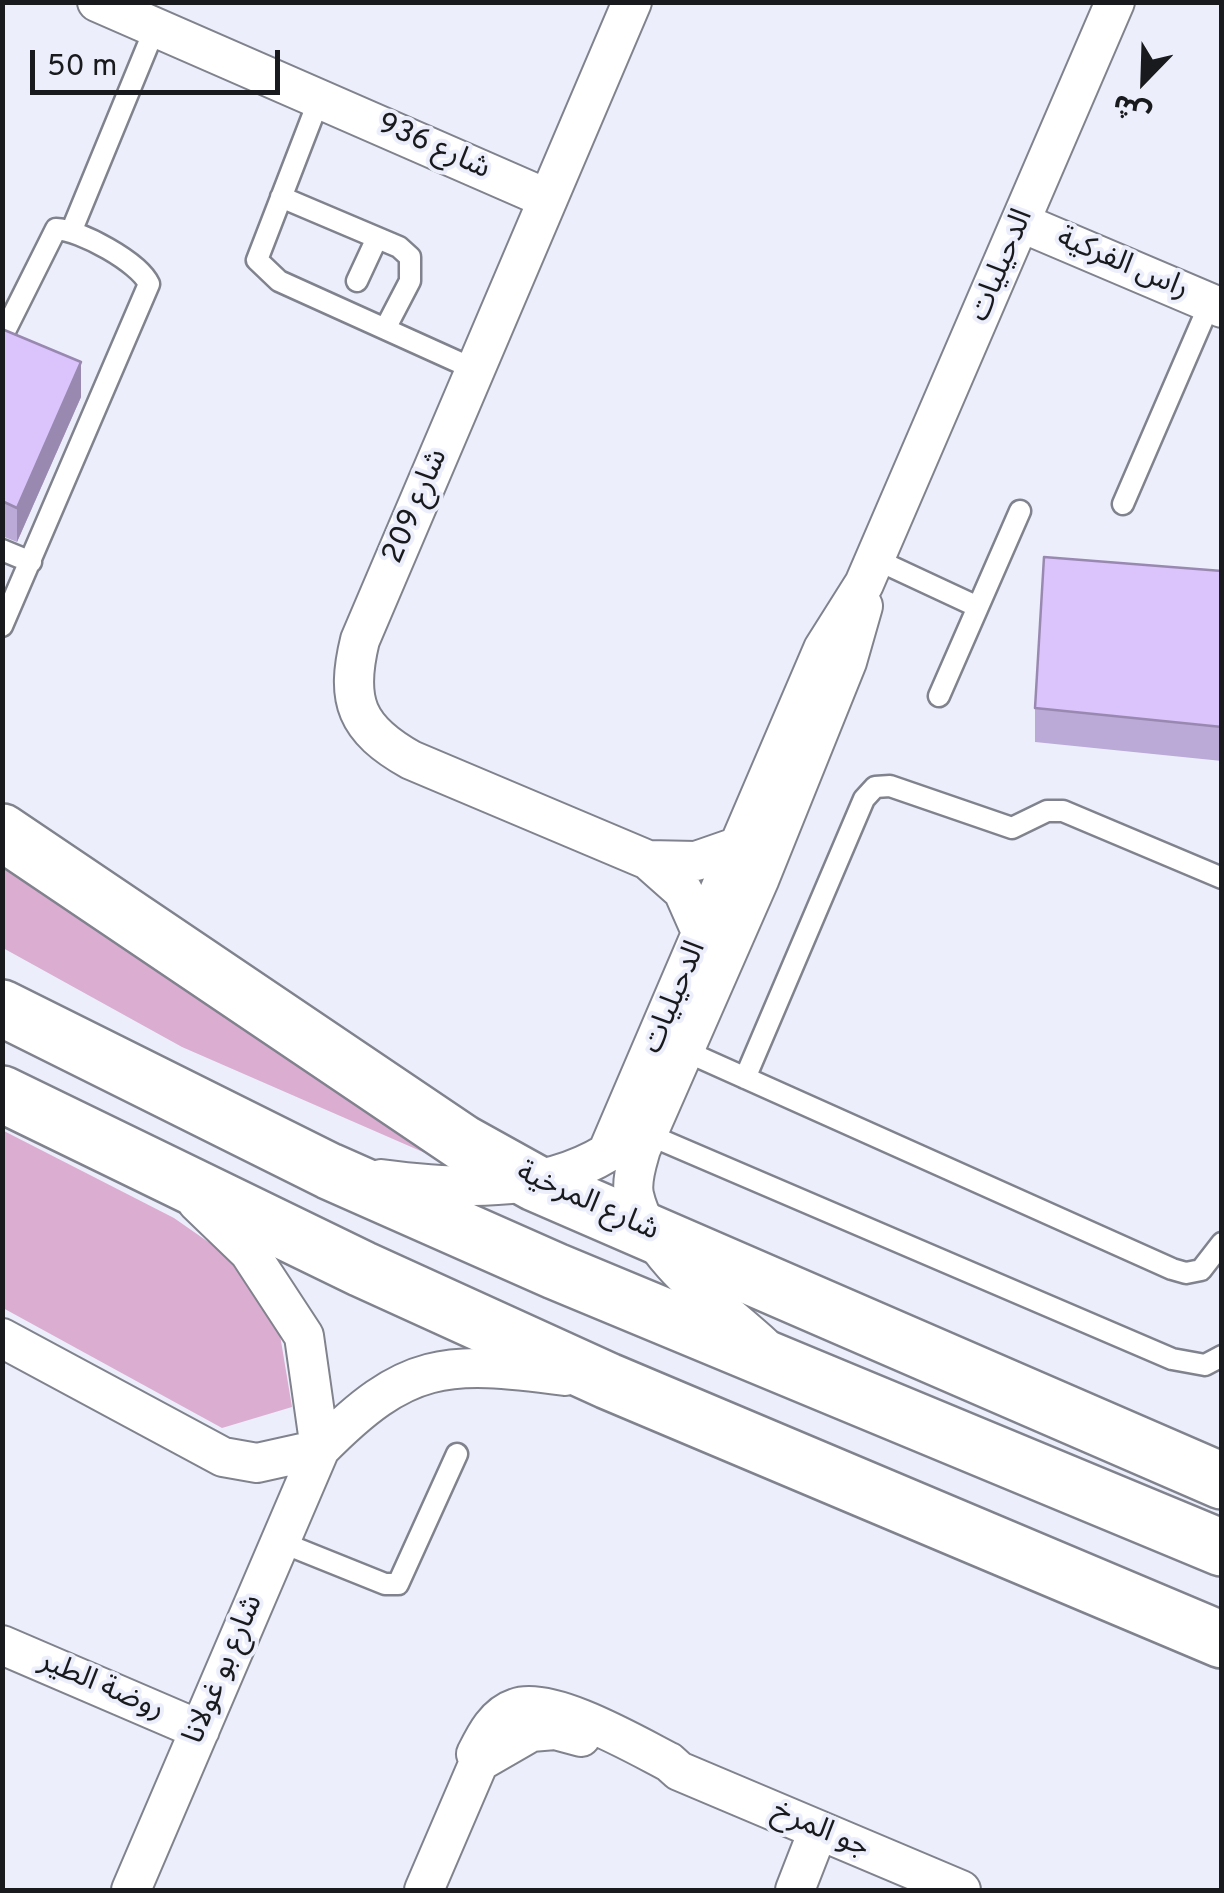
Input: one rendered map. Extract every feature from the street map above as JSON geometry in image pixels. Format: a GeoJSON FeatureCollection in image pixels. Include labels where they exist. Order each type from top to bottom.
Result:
{"type":"FeatureCollection","features":[{"type":"Feature","properties":{"kind":"main road","name":"شارع المرخية"},"geometry":{"type":"LineString","coordinates":[[2,832],[462,1144],[535,1182],[875,1334],[1222,1481]]}},
{"type":"Feature","properties":{"kind":"main road"},"geometry":{"type":"LineString","coordinates":[[2,1008],[328,1171],[789,1370],[1222,1548]]}},
{"type":"Feature","properties":{"kind":"main road"},"geometry":{"type":"LineString","coordinates":[[2,1094],[608,1381],[1222,1640]]}},
{"type":"Feature","properties":{"kind":"street","name":"شارع 936"},"geometry":{"type":"LineString","coordinates":[[97,2],[548,199]]}},
{"type":"Feature","properties":{"kind":"street","name":"شارع 209"},"geometry":{"type":"LineString","coordinates":[[632,2],[360,640],[352,696],[361,718],[384,745],[411,760],[648,860],[683,891],[702,934]]}},
{"type":"Feature","properties":{"kind":"street","name":"الدحيليات"},"geometry":{"type":"LineString","coordinates":[[328,1171],[433,1186],[535,1182],[588,1165],[608,1153],[823,650],[870,572],[1115,2]]}},
{"type":"Feature","properties":{"kind":"street","name":"راس الفركية"},"geometry":{"type":"LineString","coordinates":[[1022,223],[1216,305]]}},
{"type":"Feature","properties":{"kind":"street","name":"الدحيليات"},"geometry":{"type":"LineString","coordinates":[[789,1370],[686,1276],[650,1231],[634,1193],[647,1134],[760,878],[848,662],[870,572]]}},
{"type":"Feature","properties":{"kind":"street","name":"شارع 209"},"geometry":{"type":"LineString","coordinates":[[648,860],[696,861],[742,845]]}},
{"type":"Feature","properties":{"kind":"street"},"geometry":{"type":"LineString","coordinates":[[2,1338],[223,1457],[257,1463],[320,1450],[304,1336],[249,1252],[170,1176]]}},
{"type":"Feature","properties":{"kind":"street","name":"شارع بو غولانا"},"geometry":{"type":"LineString","coordinates":[[131,1890],[320,1450],[359,1410],[403,1380],[462,1367],[608,1381]]}},
{"type":"Feature","properties":{"kind":"street","name":"روضة الطير"},"geometry":{"type":"LineString","coordinates":[[2,1645],[200,1730]]}},
{"type":"Feature","properties":{"kind":"street","name":"جو المرخ"},"geometry":{"type":"LineString","coordinates":[[424,1890],[480,1762],[520,1736],[555,1730],[663,1771],[680,1771],[961,1890]]}},
{"type":"Feature","properties":{"kind":"street"},"geometry":{"type":"LineString","coordinates":[[796,1890],[829,1835]]}},
{"type":"Feature","properties":{"kind":"street"},"geometry":{"type":"LineString","coordinates":[[818,1890],[829,1835]]}},
{"type":"Feature","properties":{"kind":"lane"},"geometry":{"type":"LineString","coordinates":[[70,232],[155,28]]}},
{"type":"Feature","properties":{"kind":"lane"},"geometry":{"type":"LineString","coordinates":[[320,97],[257,260],[266,274],[476,370]]}},
{"type":"Feature","properties":{"kind":"lane"},"geometry":{"type":"LineString","coordinates":[[281,196],[399,246],[413,267],[386,329]]}},
{"type":"Feature","properties":{"kind":"lane"},"geometry":{"type":"LineString","coordinates":[[2,338],[52,233],[62,228],[133,264],[149,284],[2,626]]}},
{"type":"Feature","properties":{"kind":"lane"},"geometry":{"type":"LineString","coordinates":[[358,281],[377,238]]}},
{"type":"Feature","properties":{"kind":"lane"},"geometry":{"type":"LineString","coordinates":[[1123,504],[1216,305]]}},
{"type":"Feature","properties":{"kind":"lane"},"geometry":{"type":"LineString","coordinates":[[939,696],[1020,512]]}},
{"type":"Feature","properties":{"kind":"lane"},"geometry":{"type":"LineString","coordinates":[[2,550],[31,562]]}},
{"type":"Feature","properties":{"kind":"lane"},"geometry":{"type":"LineString","coordinates":[[870,572],[978,607]]}},
{"type":"Feature","properties":{"kind":"lane"},"geometry":{"type":"LineString","coordinates":[[745,1078],[864,800],[875,786],[890,786],[1012,828],[1046,811],[1063,812],[1222,878]]}},
{"type":"Feature","properties":{"kind":"lane"},"geometry":{"type":"LineString","coordinates":[[2,815],[50,862]]}},
{"type":"Feature","properties":{"kind":"lane"},"geometry":{"type":"LineString","coordinates":[[683,1050],[1172,1269],[1201,1270],[1222,1243]]}},
{"type":"Feature","properties":{"kind":"lane"},"geometry":{"type":"LineString","coordinates":[[647,1134],[1172,1359],[1204,1366],[1222,1356]]}},
{"type":"Feature","properties":{"kind":"lane"},"geometry":{"type":"LineString","coordinates":[[278,1541],[385,1584],[398,1584],[456,1454]]}},
{"type":"Feature","properties":{"kind":"shaded area"},"geometry":{"type":"Polygon","coordinates":[[[2,854],[437,1139],[432,1156],[182,1047],[3,948],[2,854]]]}},
{"type":"Feature","properties":{"kind":"shaded area"},"geometry":{"type":"Polygon","coordinates":[[[2,1130],[174,1218],[227,1255],[280,1335],[292,1407],[222,1428],[3,1308],[2,1130]]]}},
{"type":"Feature","properties":{"kind":"building"},"geometry":{"type":"Polygon","coordinates":[[[2,329],[81,362],[17,508],[2,501],[2,329]]]}},
{"type":"Feature","properties":{"kind":"building"},"geometry":{"type":"Polygon","coordinates":[[[1044,557],[1222,571],[1222,727],[1035,708],[1044,557]]]}}]}
